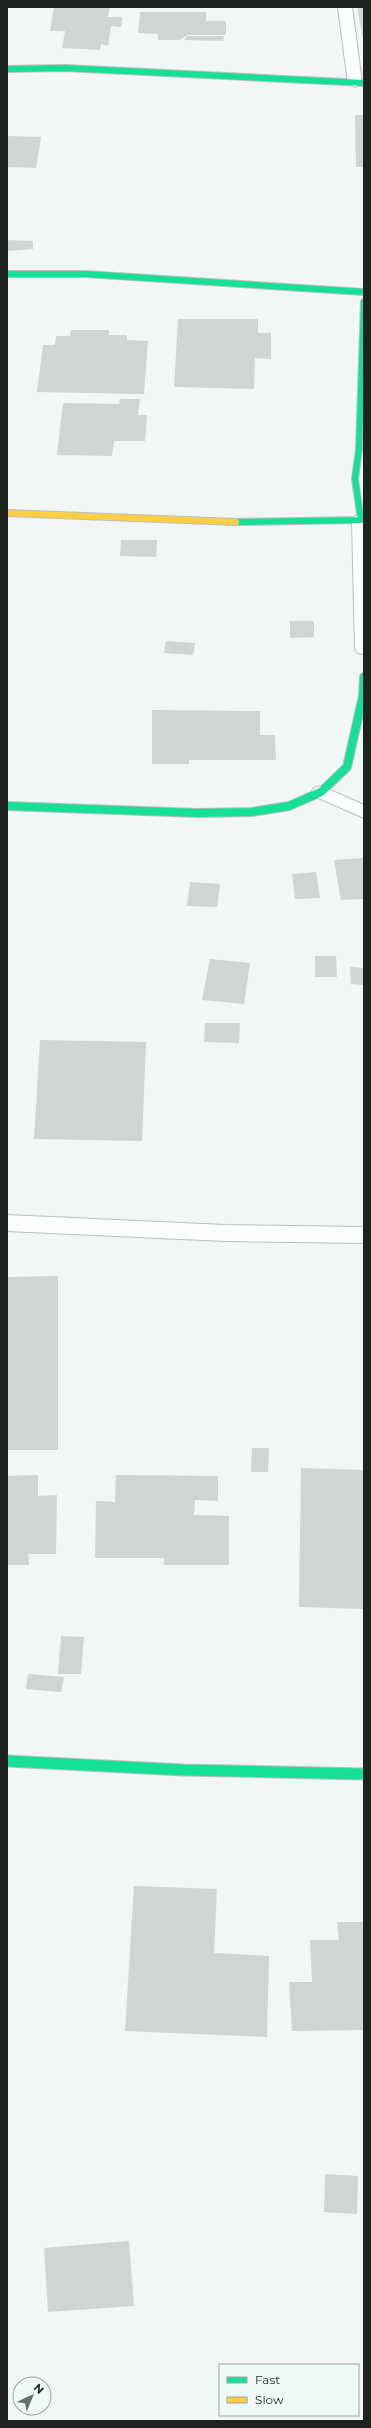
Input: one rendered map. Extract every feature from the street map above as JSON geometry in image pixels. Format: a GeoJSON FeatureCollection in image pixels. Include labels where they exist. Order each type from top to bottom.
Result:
{"type":"FeatureCollection","features":[{"type":"Feature","properties":{"kind":"street"},"geometry":{"type":"LineString","coordinates":[[7,69],[73,69],[360,83],[345,7]]}},
{"type":"Feature","properties":{"kind":"street"},"geometry":{"type":"LineString","coordinates":[[7,274],[85,274],[364,292]]}},
{"type":"Feature","properties":{"kind":"street"},"geometry":{"type":"LineString","coordinates":[[364,302],[359,448],[355,479],[361,520],[364,649]]}},
{"type":"Feature","properties":{"kind":"street"},"geometry":{"type":"LineString","coordinates":[[7,513],[53,513],[239,523],[361,520]]}},
{"type":"Feature","properties":{"kind":"street"},"geometry":{"type":"LineString","coordinates":[[7,806],[198,813],[252,812],[289,806],[322,792],[347,767],[363,696],[364,677]]}},
{"type":"Feature","properties":{"kind":"street"},"geometry":{"type":"LineString","coordinates":[[322,792],[364,812]]}},
{"type":"Feature","properties":{"kind":"street"},"geometry":{"type":"LineString","coordinates":[[7,1223],[225,1233],[364,1235]]}},
{"type":"Feature","properties":{"kind":"street"},"geometry":{"type":"LineString","coordinates":[[7,1761],[183,1770],[364,1774]]}},
{"type":"Feature","properties":{"kind":"building"},"geometry":{"type":"Polygon","coordinates":[[[54,7],[110,7],[108,17],[122,17],[121,27],[111,26],[108,46],[101,44],[100,50],[62,48],[65,31],[50,31],[54,7]]]}},
{"type":"Feature","properties":{"kind":"building"},"geometry":{"type":"Polygon","coordinates":[[[357,7],[364,7],[364,39],[363,39],[357,7]]]}},
{"type":"Feature","properties":{"kind":"building"},"geometry":{"type":"Polygon","coordinates":[[[140,12],[206,12],[206,21],[226,21],[226,35],[187,35],[180,40],[158,40],[158,34],[138,33],[140,12]]]}},
{"type":"Feature","properties":{"kind":"building"},"geometry":{"type":"Polygon","coordinates":[[[187,36],[224,36],[223,41],[184,40],[187,36]]]}},
{"type":"Feature","properties":{"kind":"building"},"geometry":{"type":"Polygon","coordinates":[[[355,115],[364,115],[364,167],[356,167],[355,115]]]}},
{"type":"Feature","properties":{"kind":"building"},"geometry":{"type":"Polygon","coordinates":[[[7,136],[41,137],[36,168],[7,167],[7,136]]]}},
{"type":"Feature","properties":{"kind":"building"},"geometry":{"type":"Polygon","coordinates":[[[7,240],[33,241],[33,249],[7,251],[7,240]]]}},
{"type":"Feature","properties":{"kind":"building"},"geometry":{"type":"Polygon","coordinates":[[[178,319],[258,319],[258,333],[271,333],[271,359],[255,358],[254,389],[174,387],[178,319]]]}},
{"type":"Feature","properties":{"kind":"building"},"geometry":{"type":"Polygon","coordinates":[[[71,330],[109,330],[109,335],[127,335],[127,340],[148,341],[144,394],[37,392],[43,345],[55,345],[56,336],[70,336],[71,330]]]}},
{"type":"Feature","properties":{"kind":"building"},"geometry":{"type":"Polygon","coordinates":[[[120,399],[140,399],[138,415],[147,415],[145,441],[114,441],[112,456],[57,455],[63,403],[119,404],[120,399]]]}},
{"type":"Feature","properties":{"kind":"building"},"geometry":{"type":"Polygon","coordinates":[[[121,540],[157,540],[156,557],[120,556],[121,540]]]}},
{"type":"Feature","properties":{"kind":"building"},"geometry":{"type":"Polygon","coordinates":[[[290,621],[314,621],[314,637],[290,638],[290,621]]]}},
{"type":"Feature","properties":{"kind":"building"},"geometry":{"type":"Polygon","coordinates":[[[166,641],[195,643],[193,655],[164,653],[166,641]]]}},
{"type":"Feature","properties":{"kind":"building"},"geometry":{"type":"Polygon","coordinates":[[[152,710],[260,711],[260,735],[275,735],[276,760],[189,760],[189,764],[152,764],[152,710]]]}},
{"type":"Feature","properties":{"kind":"building"},"geometry":{"type":"Polygon","coordinates":[[[364,858],[364,899],[341,900],[334,860],[364,858]]]}},
{"type":"Feature","properties":{"kind":"building"},"geometry":{"type":"Polygon","coordinates":[[[316,872],[320,898],[295,899],[292,874],[316,872]]]}},
{"type":"Feature","properties":{"kind":"building"},"geometry":{"type":"Polygon","coordinates":[[[190,882],[220,884],[217,907],[187,906],[190,882]]]}},
{"type":"Feature","properties":{"kind":"building"},"geometry":{"type":"Polygon","coordinates":[[[315,956],[336,956],[337,977],[315,977],[315,956]]]}},
{"type":"Feature","properties":{"kind":"building"},"geometry":{"type":"Polygon","coordinates":[[[210,959],[250,963],[244,1004],[202,1000],[210,959]]]}},
{"type":"Feature","properties":{"kind":"building"},"geometry":{"type":"Polygon","coordinates":[[[350,967],[364,968],[364,985],[351,984],[350,967]]]}},
{"type":"Feature","properties":{"kind":"building"},"geometry":{"type":"Polygon","coordinates":[[[205,1023],[240,1023],[239,1043],[204,1042],[205,1023]]]}},
{"type":"Feature","properties":{"kind":"building"},"geometry":{"type":"Polygon","coordinates":[[[40,1040],[146,1042],[142,1141],[34,1139],[40,1040]]]}},
{"type":"Feature","properties":{"kind":"building"},"geometry":{"type":"Polygon","coordinates":[[[58,1276],[58,1450],[7,1450],[7,1277],[58,1276]]]}},
{"type":"Feature","properties":{"kind":"building"},"geometry":{"type":"Polygon","coordinates":[[[252,1448],[269,1448],[268,1472],[251,1472],[252,1448]]]}},
{"type":"Feature","properties":{"kind":"building"},"geometry":{"type":"Polygon","coordinates":[[[301,1468],[364,1470],[364,1609],[299,1607],[301,1468]]]}},
{"type":"Feature","properties":{"kind":"building"},"geometry":{"type":"Polygon","coordinates":[[[38,1475],[38,1496],[57,1495],[56,1554],[28,1554],[29,1565],[7,1565],[7,1476],[38,1475]]]}},
{"type":"Feature","properties":{"kind":"building"},"geometry":{"type":"Polygon","coordinates":[[[116,1475],[218,1476],[218,1501],[195,1500],[194,1515],[229,1516],[229,1565],[164,1565],[164,1558],[95,1558],[96,1501],[115,1502],[116,1475]]]}},
{"type":"Feature","properties":{"kind":"building"},"geometry":{"type":"Polygon","coordinates":[[[61,1636],[84,1637],[81,1674],[58,1674],[61,1636]]]}},
{"type":"Feature","properties":{"kind":"building"},"geometry":{"type":"Polygon","coordinates":[[[28,1674],[64,1677],[61,1692],[26,1689],[28,1674]]]}},
{"type":"Feature","properties":{"kind":"building"},"geometry":{"type":"Polygon","coordinates":[[[134,1886],[217,1889],[214,1953],[269,1956],[267,2037],[125,2031],[134,1886]]]}},
{"type":"Feature","properties":{"kind":"building"},"geometry":{"type":"Polygon","coordinates":[[[337,1922],[364,1922],[364,2030],[292,2031],[289,1982],[312,1982],[310,1940],[339,1940],[337,1922]]]}},
{"type":"Feature","properties":{"kind":"building"},"geometry":{"type":"Polygon","coordinates":[[[325,2174],[358,2176],[357,2214],[324,2212],[325,2174]]]}},
{"type":"Feature","properties":{"kind":"building"},"geometry":{"type":"Polygon","coordinates":[[[129,2241],[134,2306],[48,2312],[44,2248],[129,2241]]]}},
{"type":"Feature","properties":{"kind":"traffic: fast"},"geometry":{"type":"LineString","coordinates":[[7,69],[65,68],[364,83]]}},
{"type":"Feature","properties":{"kind":"traffic: fast"},"geometry":{"type":"LineString","coordinates":[[7,274],[85,274],[364,292]]}},
{"type":"Feature","properties":{"kind":"traffic: fast"},"geometry":{"type":"LineString","coordinates":[[236,522],[361,520],[355,479],[359,449],[364,302]]}},
{"type":"Feature","properties":{"kind":"traffic: fast"},"geometry":{"type":"LineString","coordinates":[[7,806],[198,813],[252,812],[289,806],[321,792],[347,767],[363,696],[364,677]]}},
{"type":"Feature","properties":{"kind":"traffic: fast"},"geometry":{"type":"LineString","coordinates":[[7,1761],[183,1770],[364,1774]]}},
{"type":"Feature","properties":{"kind":"traffic: slow"},"geometry":{"type":"LineString","coordinates":[[7,513],[236,522]]}}]}
